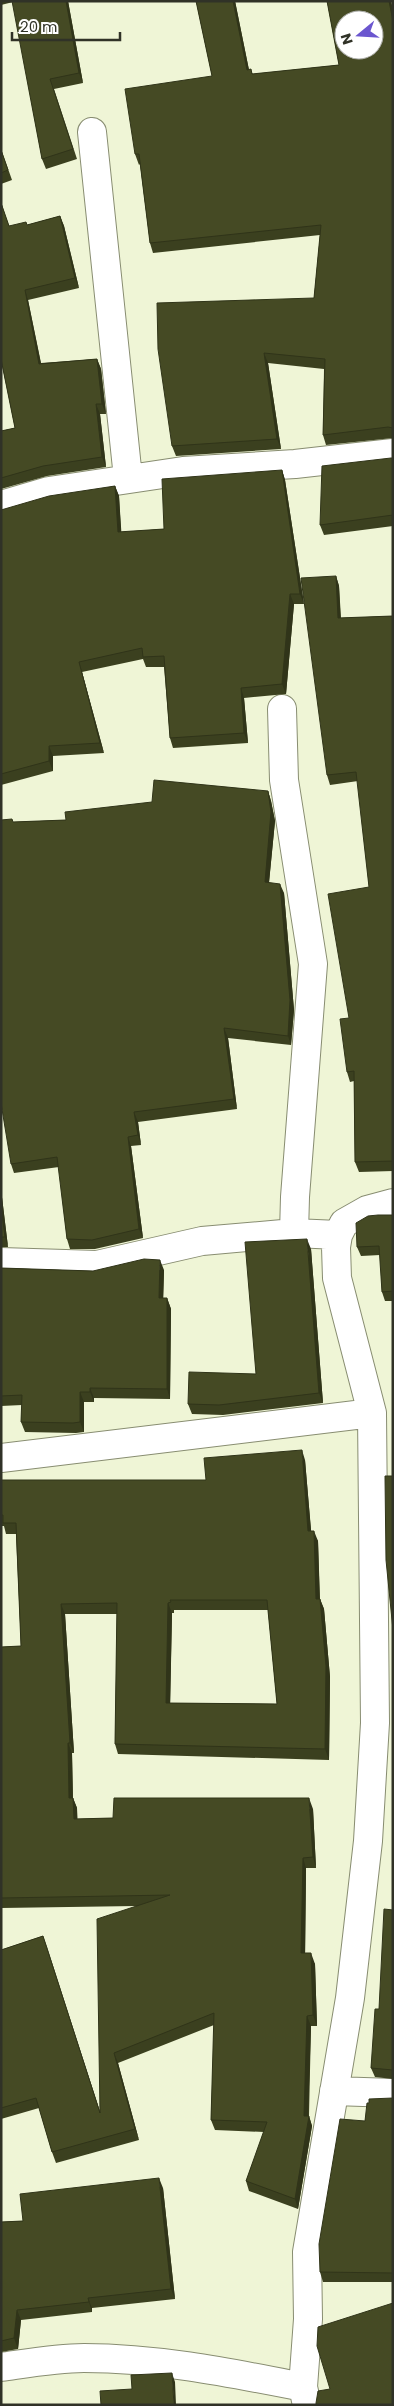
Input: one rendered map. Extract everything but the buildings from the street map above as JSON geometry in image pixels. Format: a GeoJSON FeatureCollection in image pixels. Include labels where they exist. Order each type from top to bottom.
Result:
{"type":"FeatureCollection","features":[{"type":"Feature","properties":{"kind":"street"},"geometry":{"type":"LineString","coordinates":[[92,132],[128,478]]}},
{"type":"Feature","properties":{"kind":"street"},"geometry":{"type":"LineString","coordinates":[[1,504],[49,491],[128,478],[183,471],[295,464],[393,454]]}},
{"type":"Feature","properties":{"kind":"street"},"geometry":{"type":"LineString","coordinates":[[282,709],[284,780],[313,964],[294,1233]]}},
{"type":"Feature","properties":{"kind":"street"},"geometry":{"type":"LineString","coordinates":[[1,2367],[52,2360],[115,2360],[185,2366],[305,2396],[308,2318],[307,2252],[350,1998],[368,1840],[374,1723],[372,1413],[337,1278],[336,1247],[338,1235],[344,1223],[368,1210],[393,1203]]}},
{"type":"Feature","properties":{"kind":"street"},"geometry":{"type":"LineString","coordinates":[[1,1262],[97,1265],[202,1241],[294,1233],[338,1235]]}},
{"type":"Feature","properties":{"kind":"street"},"geometry":{"type":"LineString","coordinates":[[1,1458],[372,1413]]}},
{"type":"Feature","properties":{"kind":"street"},"geometry":{"type":"LineString","coordinates":[[334,2091],[393,2093]]}}]}
